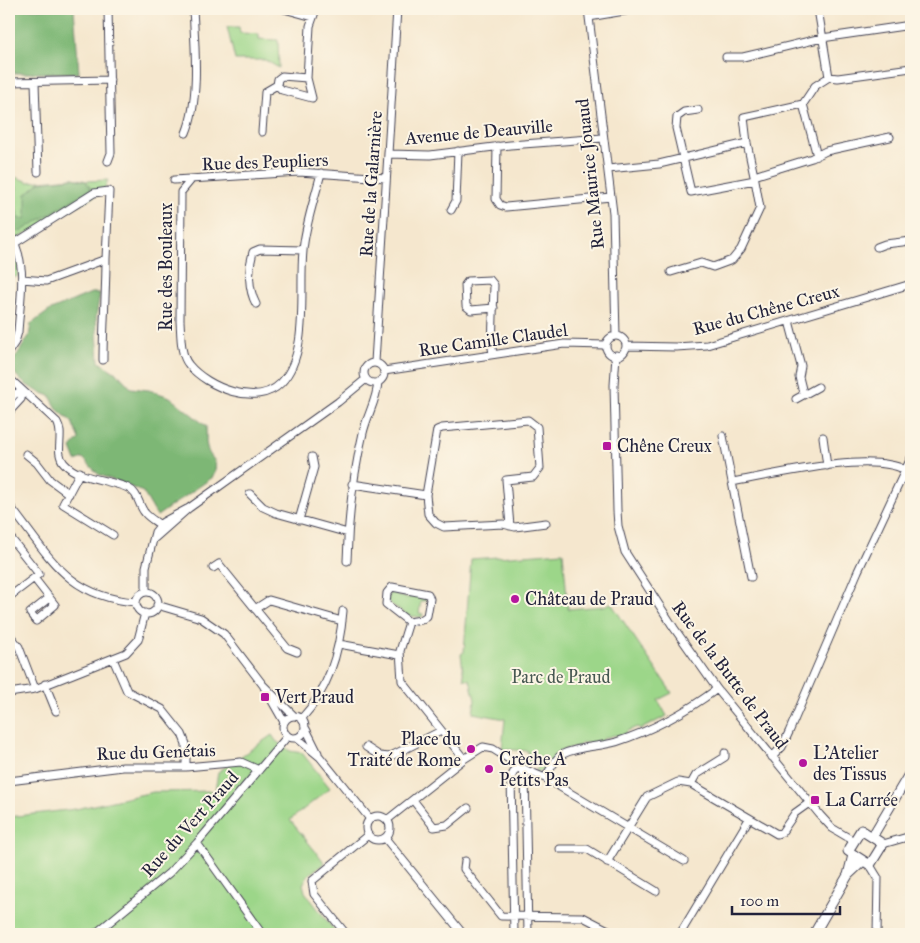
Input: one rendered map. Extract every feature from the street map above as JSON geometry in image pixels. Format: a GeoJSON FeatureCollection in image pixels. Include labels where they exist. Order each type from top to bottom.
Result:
{"type":"FeatureCollection","features":[{"type":"Feature","properties":{"kind":"main road"},"geometry":{"type":"LineString","coordinates":[[872,837],[911,771]]}},
{"type":"Feature","properties":{"kind":"main road"},"geometry":{"type":"LineString","coordinates":[[848,875],[866,863],[883,844],[861,830],[848,851],[866,863]]}},
{"type":"Feature","properties":{"kind":"main road"},"geometry":{"type":"LineString","coordinates":[[814,934],[848,875],[853,855]]}},
{"type":"Feature","properties":{"kind":"street"},"geometry":{"type":"LineString","coordinates":[[108,9],[111,153],[108,161]]}},
{"type":"Feature","properties":{"kind":"street"},"geometry":{"type":"LineString","coordinates":[[186,133],[191,121],[193,95],[193,9]]}},
{"type":"Feature","properties":{"kind":"street"},"geometry":{"type":"LineString","coordinates":[[284,9],[313,17]]}},
{"type":"Feature","properties":{"kind":"street"},"geometry":{"type":"LineString","coordinates":[[277,85],[282,90],[312,98],[307,78],[310,26],[316,9]]}},
{"type":"Feature","properties":{"kind":"street","name":"Rue de la Galarnière"},"geometry":{"type":"LineString","coordinates":[[374,362],[397,9]]}},
{"type":"Feature","properties":{"kind":"street"},"geometry":{"type":"LineString","coordinates":[[588,13],[636,9]]}},
{"type":"Feature","properties":{"kind":"street"},"geometry":{"type":"LineString","coordinates":[[818,9],[829,77]]}},
{"type":"Feature","properties":{"kind":"street","name":"Rue Maurice Jouaud"},"geometry":{"type":"LineString","coordinates":[[588,13],[611,196],[616,336]]}},
{"type":"Feature","properties":{"kind":"street"},"geometry":{"type":"LineString","coordinates":[[726,56],[743,57],[822,38],[911,25]]}},
{"type":"Feature","properties":{"kind":"street"},"geometry":{"type":"LineString","coordinates":[[671,272],[701,263],[713,267],[736,257],[760,208],[746,143],[744,117],[803,104],[815,86],[829,77],[838,78],[911,68]]}},
{"type":"Feature","properties":{"kind":"street"},"geometry":{"type":"LineString","coordinates":[[277,85],[278,79],[282,76],[307,78]]}},
{"type":"Feature","properties":{"kind":"street"},"geometry":{"type":"LineString","coordinates":[[9,82],[110,80]]}},
{"type":"Feature","properties":{"kind":"street"},"geometry":{"type":"LineString","coordinates":[[35,82],[38,172]]}},
{"type":"Feature","properties":{"kind":"street"},"geometry":{"type":"LineString","coordinates":[[262,132],[265,92],[277,85]]}},
{"type":"Feature","properties":{"kind":"street"},"geometry":{"type":"LineString","coordinates":[[803,104],[817,156]]}},
{"type":"Feature","properties":{"kind":"street"},"geometry":{"type":"LineString","coordinates":[[698,110],[684,112],[676,117],[676,128],[691,192],[755,178],[826,151],[890,137]]}},
{"type":"Feature","properties":{"kind":"street","name":"Avenue de Deauville"},"geometry":{"type":"LineString","coordinates":[[388,154],[430,155],[497,146],[603,138]]}},
{"type":"Feature","properties":{"kind":"street"},"geometry":{"type":"LineString","coordinates":[[608,169],[659,164],[746,143]]}},
{"type":"Feature","properties":{"kind":"street"},"geometry":{"type":"LineString","coordinates":[[497,146],[496,199],[500,205],[611,196]]}},
{"type":"Feature","properties":{"kind":"street"},"geometry":{"type":"LineString","coordinates":[[451,210],[456,201],[458,151]]}},
{"type":"Feature","properties":{"kind":"street","name":"Rue des Peupliers"},"geometry":{"type":"LineString","coordinates":[[174,180],[321,173],[386,178]]}},
{"type":"Feature","properties":{"kind":"street","name":"Rue des Bouleaux"},"geometry":{"type":"LineString","coordinates":[[191,180],[181,192],[181,341],[187,364],[201,377],[242,395],[260,394],[279,385],[296,361],[303,250],[321,173]]}},
{"type":"Feature","properties":{"kind":"street"},"geometry":{"type":"LineString","coordinates":[[16,243],[94,193],[109,191],[106,287],[102,316],[103,360]]}},
{"type":"Feature","properties":{"kind":"street"},"geometry":{"type":"LineString","coordinates":[[9,233],[16,243],[21,260],[22,279],[16,338],[9,351]]}},
{"type":"Feature","properties":{"kind":"street"},"geometry":{"type":"LineString","coordinates":[[877,247],[885,244],[911,241]]}},
{"type":"Feature","properties":{"kind":"street"},"geometry":{"type":"LineString","coordinates":[[256,304],[250,292],[253,252],[260,249],[303,250]]}},
{"type":"Feature","properties":{"kind":"street"},"geometry":{"type":"LineString","coordinates":[[22,279],[46,281],[106,260]]}},
{"type":"Feature","properties":{"kind":"street"},"geometry":{"type":"LineString","coordinates":[[493,354],[494,308],[494,285],[490,280],[468,282],[465,285],[466,306],[471,310],[494,308]]}},
{"type":"Feature","properties":{"kind":"street","name":"Rue du Chêne Creux"},"geometry":{"type":"LineString","coordinates":[[626,346],[676,347],[707,345],[911,284]]}},
{"type":"Feature","properties":{"kind":"street"},"geometry":{"type":"LineString","coordinates":[[789,321],[801,366],[799,378],[804,393]]}},
{"type":"Feature","properties":{"kind":"street"},"geometry":{"type":"LineString","coordinates":[[616,336],[623,339],[626,346],[622,353],[616,356],[608,352],[606,345],[610,338],[616,336]]}},
{"type":"Feature","properties":{"kind":"street","name":"Rue Camille Claudel"},"geometry":{"type":"LineString","coordinates":[[384,371],[564,344],[606,345]]}},
{"type":"Feature","properties":{"kind":"street","name":"Rue de la Butte de Praud"},"geometry":{"type":"LineString","coordinates":[[616,356],[614,385],[617,511],[621,541],[633,566],[717,689],[832,828],[854,841]]}},
{"type":"Feature","properties":{"kind":"street"},"geometry":{"type":"LineString","coordinates":[[347,561],[352,484],[367,413],[374,402],[378,382],[383,377],[384,371],[381,365],[374,362],[368,363],[364,368],[366,379],[370,382],[378,382]]}},
{"type":"Feature","properties":{"kind":"street"},"geometry":{"type":"LineString","coordinates":[[9,378],[22,392],[57,422],[61,432],[61,459],[68,466],[130,489],[136,495],[144,513],[160,525]]}},
{"type":"Feature","properties":{"kind":"street"},"geometry":{"type":"LineString","coordinates":[[155,538],[190,508],[338,402],[366,379]]}},
{"type":"Feature","properties":{"kind":"street"},"geometry":{"type":"LineString","coordinates":[[796,399],[818,387]]}},
{"type":"Feature","properties":{"kind":"street"},"geometry":{"type":"LineString","coordinates":[[9,402],[15,394],[22,392]]}},
{"type":"Feature","properties":{"kind":"street"},"geometry":{"type":"LineString","coordinates":[[9,412],[21,399],[22,392]]}},
{"type":"Feature","properties":{"kind":"street"},"geometry":{"type":"LineString","coordinates":[[510,526],[506,480],[533,477],[540,468],[537,427],[528,420],[437,430],[426,494],[428,514],[440,525],[449,528],[503,524],[510,526],[536,526],[546,523]]}},
{"type":"Feature","properties":{"kind":"street"},"geometry":{"type":"LineString","coordinates":[[723,436],[751,577]]}},
{"type":"Feature","properties":{"kind":"street"},"geometry":{"type":"LineString","coordinates":[[823,437],[828,466]]}},
{"type":"Feature","properties":{"kind":"street"},"geometry":{"type":"LineString","coordinates":[[26,454],[37,463],[50,480],[69,494]]}},
{"type":"Feature","properties":{"kind":"street"},"geometry":{"type":"LineString","coordinates":[[299,520],[314,467],[312,457]]}},
{"type":"Feature","properties":{"kind":"street"},"geometry":{"type":"LineString","coordinates":[[772,757],[782,747],[789,732],[858,572],[911,458]]}},
{"type":"Feature","properties":{"kind":"street"},"geometry":{"type":"LineString","coordinates":[[732,482],[828,466],[860,464],[894,466],[905,470]]}},
{"type":"Feature","properties":{"kind":"street"},"geometry":{"type":"LineString","coordinates":[[80,472],[63,504],[112,535]]}},
{"type":"Feature","properties":{"kind":"street"},"geometry":{"type":"LineString","coordinates":[[352,484],[426,494]]}},
{"type":"Feature","properties":{"kind":"street"},"geometry":{"type":"LineString","coordinates":[[250,494],[269,510],[348,533]]}},
{"type":"Feature","properties":{"kind":"street"},"geometry":{"type":"LineString","coordinates":[[9,506],[61,572],[80,587],[96,595],[136,602]]}},
{"type":"Feature","properties":{"kind":"street"},"geometry":{"type":"LineString","coordinates":[[146,592],[146,567],[155,532],[160,525],[173,515],[190,508]]}},
{"type":"Feature","properties":{"kind":"street"},"geometry":{"type":"LineString","coordinates":[[9,536],[39,574],[9,598]]}},
{"type":"Feature","properties":{"kind":"street"},"geometry":{"type":"LineString","coordinates":[[213,568],[219,564],[287,648],[297,652]]}},
{"type":"Feature","properties":{"kind":"street"},"geometry":{"type":"LineString","coordinates":[[34,578],[49,598]]}},
{"type":"Feature","properties":{"kind":"street"},"geometry":{"type":"LineString","coordinates":[[392,587],[428,594],[430,599],[427,616],[421,620],[410,622],[386,604],[387,593],[392,587]]}},
{"type":"Feature","properties":{"kind":"street"},"geometry":{"type":"LineString","coordinates":[[146,592],[156,597],[157,605],[152,612],[145,613],[138,609],[136,602],[140,595],[146,592]]}},
{"type":"Feature","properties":{"kind":"street"},"geometry":{"type":"LineString","coordinates":[[255,609],[268,600],[342,621]]}},
{"type":"Feature","properties":{"kind":"street"},"geometry":{"type":"LineString","coordinates":[[157,605],[188,612],[214,626],[224,634],[263,685],[293,716],[302,718]]}},
{"type":"Feature","properties":{"kind":"street"},"geometry":{"type":"LineString","coordinates":[[302,718],[327,679],[339,644],[343,611]]}},
{"type":"Feature","properties":{"kind":"street"},"geometry":{"type":"LineString","coordinates":[[9,693],[35,688],[126,653],[136,644],[145,613]]}},
{"type":"Feature","properties":{"kind":"street"},"geometry":{"type":"LineString","coordinates":[[410,622],[399,655],[404,683],[464,759]]}},
{"type":"Feature","properties":{"kind":"street"},"geometry":{"type":"LineString","coordinates":[[9,634],[19,647],[35,688]]}},
{"type":"Feature","properties":{"kind":"street"},"geometry":{"type":"LineString","coordinates":[[339,644],[399,655]]}},
{"type":"Feature","properties":{"kind":"street"},"geometry":{"type":"LineString","coordinates":[[113,659],[127,691],[162,709],[182,734],[186,744],[186,767]]}},
{"type":"Feature","properties":{"kind":"street"},"geometry":{"type":"LineString","coordinates":[[45,684],[56,711]]}},
{"type":"Feature","properties":{"kind":"street"},"geometry":{"type":"LineString","coordinates":[[263,685],[284,722],[283,729],[286,734],[298,738],[320,757],[370,819]]}},
{"type":"Feature","properties":{"kind":"street"},"geometry":{"type":"LineString","coordinates":[[545,778],[557,759],[564,754],[614,743],[642,733],[677,716],[717,689]]}},
{"type":"Feature","properties":{"kind":"street"},"geometry":{"type":"LineString","coordinates":[[284,722],[293,716]]}},
{"type":"Feature","properties":{"kind":"street"},"geometry":{"type":"LineString","coordinates":[[302,718],[320,757]]}},
{"type":"Feature","properties":{"kind":"street"},"geometry":{"type":"LineString","coordinates":[[298,738],[306,730]]}},
{"type":"Feature","properties":{"kind":"street"},"geometry":{"type":"LineString","coordinates":[[366,748],[380,756],[389,757],[441,731]]}},
{"type":"Feature","properties":{"kind":"street"},"geometry":{"type":"LineString","coordinates":[[259,770],[286,738],[286,734]]}},
{"type":"Feature","properties":{"kind":"street"},"geometry":{"type":"LineString","coordinates":[[387,820],[478,748],[488,747],[545,778],[684,862]]}},
{"type":"Feature","properties":{"kind":"street"},"geometry":{"type":"LineString","coordinates":[[691,784],[696,774],[725,758],[725,753]]}},
{"type":"Feature","properties":{"kind":"street","name":"Rue du Genétais"},"geometry":{"type":"LineString","coordinates":[[9,781],[106,768],[186,767],[241,762],[259,770]]}},
{"type":"Feature","properties":{"kind":"street"},"geometry":{"type":"LineString","coordinates":[[514,934],[511,777],[518,765]]}},
{"type":"Feature","properties":{"kind":"street"},"geometry":{"type":"LineString","coordinates":[[518,765],[525,775],[528,934]]}},
{"type":"Feature","properties":{"kind":"street","name":"Rue du Vert Praud"},"geometry":{"type":"LineString","coordinates":[[95,934],[152,889],[197,843],[259,770]]}},
{"type":"Feature","properties":{"kind":"street"},"geometry":{"type":"LineString","coordinates":[[607,862],[647,797],[678,782],[691,784],[779,834],[795,813],[809,802]]}},
{"type":"Feature","properties":{"kind":"street"},"geometry":{"type":"LineString","coordinates":[[413,800],[434,827],[447,825],[468,808]]}},
{"type":"Feature","properties":{"kind":"street"},"geometry":{"type":"LineString","coordinates":[[379,816],[387,820],[390,828],[385,838],[376,840],[368,835],[366,827],[370,819],[379,816]]}},
{"type":"Feature","properties":{"kind":"street"},"geometry":{"type":"LineString","coordinates":[[680,934],[749,818]]}},
{"type":"Feature","properties":{"kind":"street"},"geometry":{"type":"LineString","coordinates":[[342,933],[314,894],[312,881],[368,835]]}},
{"type":"Feature","properties":{"kind":"street"},"geometry":{"type":"LineString","coordinates":[[883,844],[911,836]]}},
{"type":"Feature","properties":{"kind":"street"},"geometry":{"type":"LineString","coordinates":[[385,838],[463,934]]}},
{"type":"Feature","properties":{"kind":"street"},"geometry":{"type":"LineString","coordinates":[[512,842],[526,842]]}},
{"type":"Feature","properties":{"kind":"street"},"geometry":{"type":"LineString","coordinates":[[197,843],[262,934]]}},
{"type":"Feature","properties":{"kind":"street"},"geometry":{"type":"LineString","coordinates":[[560,849],[587,849],[656,891]]}},
{"type":"Feature","properties":{"kind":"street"},"geometry":{"type":"LineString","coordinates":[[465,861],[464,870],[501,916],[583,917],[616,934]]}},
{"type":"Feature","properties":{"kind":"street"},"geometry":{"type":"LineString","coordinates":[[866,863],[878,878],[877,934]]}},
{"type":"Feature","properties":{"kind":"green space"},"geometry":{"type":"Polygon","coordinates":[[[9,9],[74,9],[79,73],[9,73],[9,9]]]}},
{"type":"Feature","properties":{"kind":"green space"},"geometry":{"type":"Polygon","coordinates":[[[227,27],[239,27],[240,33],[259,34],[259,39],[278,40],[279,68],[265,60],[235,60],[227,27]]]}},
{"type":"Feature","properties":{"kind":"green space"},"geometry":{"type":"Polygon","coordinates":[[[9,175],[29,182],[73,178],[87,181],[108,180],[104,191],[11,242],[18,264],[17,277],[9,277],[9,175]]]}},
{"type":"Feature","properties":{"kind":"green space"},"geometry":{"type":"Polygon","coordinates":[[[73,178],[86,181],[91,189],[20,232],[9,226],[9,181],[17,187],[14,202],[19,219],[26,218],[26,194],[40,182],[73,178]]]}},
{"type":"Feature","properties":{"kind":"green space"},"geometry":{"type":"Polygon","coordinates":[[[91,293],[100,293],[96,317],[99,362],[118,374],[131,388],[149,390],[170,397],[206,426],[206,445],[215,462],[213,477],[157,516],[143,492],[98,474],[83,458],[76,461],[71,448],[79,439],[72,422],[58,410],[50,396],[27,385],[10,366],[29,336],[31,324],[49,311],[91,293]]]}},
{"type":"Feature","properties":{"kind":"green space","name":"Parc de Praud"},"geometry":{"type":"Polygon","coordinates":[[[563,552],[568,609],[604,606],[611,603],[672,693],[658,700],[667,716],[641,729],[637,727],[627,731],[619,737],[615,735],[604,738],[602,742],[582,743],[579,746],[564,750],[557,755],[547,769],[540,772],[536,771],[538,766],[532,762],[527,765],[528,751],[502,749],[505,719],[473,713],[475,700],[470,680],[464,679],[461,654],[464,652],[471,559],[563,552]]]}},
{"type":"Feature","properties":{"kind":"green space"},"geometry":{"type":"Polygon","coordinates":[[[393,590],[397,591],[397,596],[409,598],[410,593],[425,597],[426,601],[421,601],[419,613],[423,614],[422,617],[408,616],[388,602],[388,595],[393,590]]]}},
{"type":"Feature","properties":{"kind":"green space"},"geometry":{"type":"Polygon","coordinates":[[[272,735],[276,741],[290,751],[302,753],[330,788],[290,820],[325,863],[308,875],[303,884],[305,892],[337,934],[9,934],[9,861],[11,860],[9,817],[76,809],[153,792],[215,791],[218,772],[272,735]]]}},
{"type":"Feature","properties":{"kind":"waterway"},"geometry":{"type":"LineString","coordinates":[[9,211],[16,223]]}},
{"type":"Feature","properties":{"kind":"place","name":"Chêne Creux"},"geometry":{"type":"Point","coordinates":[607,446]}},
{"type":"Feature","properties":{"kind":"place","name":"Château de Praud"},"geometry":{"type":"Point","coordinates":[515,599]}},
{"type":"Feature","properties":{"kind":"place","name":"Vert Praud"},"geometry":{"type":"Point","coordinates":[265,697]}},
{"type":"Feature","properties":{"kind":"place","name":"Place du Traité de Rome"},"geometry":{"type":"Point","coordinates":[471,749]}},
{"type":"Feature","properties":{"kind":"place","name":"L'Atelier des Tissus"},"geometry":{"type":"Point","coordinates":[803,763]}},
{"type":"Feature","properties":{"kind":"place","name":"Crèche A Petits Pas"},"geometry":{"type":"Point","coordinates":[489,769]}},
{"type":"Feature","properties":{"kind":"place","name":"La Carrée"},"geometry":{"type":"Point","coordinates":[815,800]}}]}
